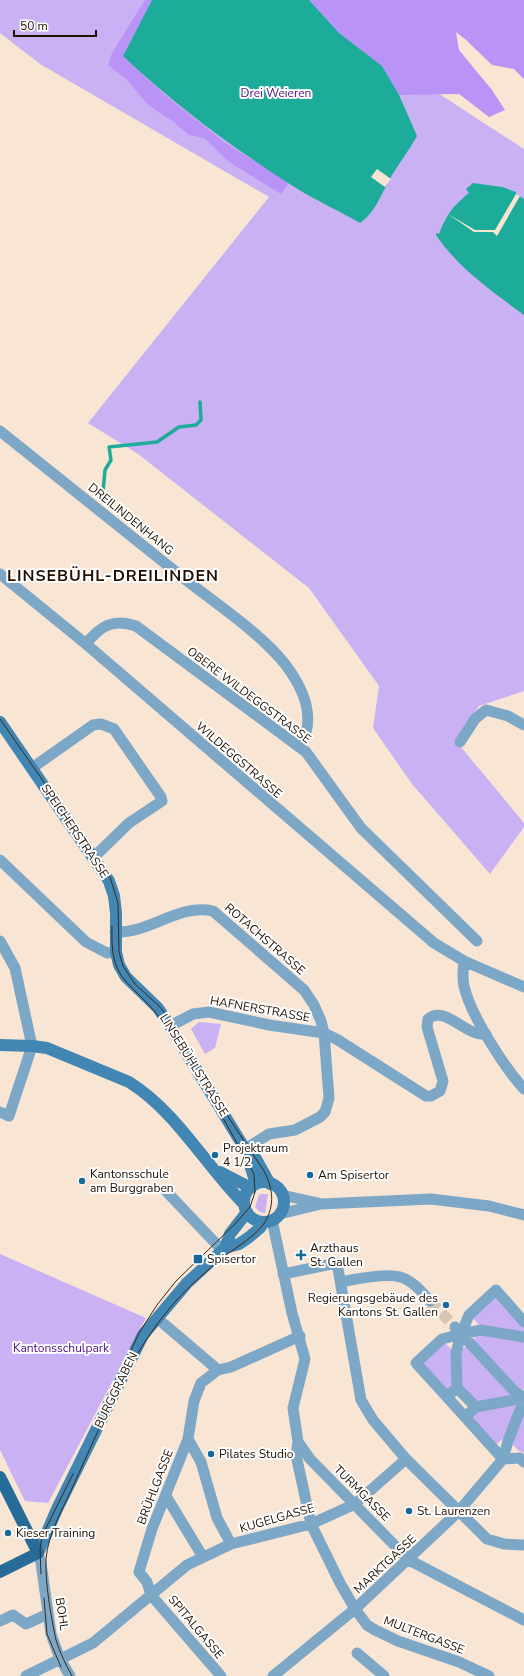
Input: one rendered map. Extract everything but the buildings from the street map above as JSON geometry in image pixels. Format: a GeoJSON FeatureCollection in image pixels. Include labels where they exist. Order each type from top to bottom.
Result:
{"type":"FeatureCollection","features":[{"type":"Feature","properties":{"kind":"main road","name":"SPEICHERSTRASSE"},"geometry":{"type":"LineString","coordinates":[[0,722],[109,881],[114,896],[116,913],[116,952]]}},
{"type":"Feature","properties":{"kind":"main road","name":"LINSEBÜHLSTRASSE"},"geometry":{"type":"LineString","coordinates":[[116,952],[126,977],[158,1008],[246,1150],[256,1159],[270,1184]]}},
{"type":"Feature","properties":{"kind":"main road"},"geometry":{"type":"LineString","coordinates":[[0,1046],[32,1046],[57,1052],[138,1088],[172,1120],[215,1169],[254,1220],[272,1219],[284,1205],[282,1194],[275,1186],[270,1184],[253,1186],[215,1169]]}},
{"type":"Feature","properties":{"kind":"main road","name":"LINSEBÜHLSTRASSE"},"geometry":{"type":"LineString","coordinates":[[246,1150],[253,1186]]}},
{"type":"Feature","properties":{"kind":"main road","name":"BURGGRABEN"},"geometry":{"type":"LineString","coordinates":[[224,1249],[230,1234],[246,1208],[246,1194],[253,1186]]}},
{"type":"Feature","properties":{"kind":"main road","name":"BURGGRABEN"},"geometry":{"type":"LineString","coordinates":[[38,1553],[57,1509],[143,1335],[187,1283],[224,1249],[244,1241],[272,1219]]}},
{"type":"Feature","properties":{"kind":"main road"},"geometry":{"type":"LineString","coordinates":[[0,1477],[38,1553],[2,1569]]}},
{"type":"Feature","properties":{"kind":"street","name":"DREILINDENHANG"},"geometry":{"type":"LineString","coordinates":[[0,430],[227,612],[277,655],[294,678],[307,707],[309,726],[300,747]]}},
{"type":"Feature","properties":{"kind":"street","name":"WILDEGGSTRASSE"},"geometry":{"type":"LineString","coordinates":[[0,574],[86,644],[426,937],[440,948],[464,961],[524,987]]}},
{"type":"Feature","properties":{"kind":"street","name":"OBERE WILDEGGSTRASSE"},"geometry":{"type":"LineString","coordinates":[[86,644],[96,634],[111,624],[120,622],[136,626],[242,706],[300,747],[310,758],[362,828],[477,941]]}},
{"type":"Feature","properties":{"kind":"street"},"geometry":{"type":"LineString","coordinates":[[460,742],[475,719],[486,710],[508,716],[524,725]]}},
{"type":"Feature","properties":{"kind":"street"},"geometry":{"type":"LineString","coordinates":[[32,768],[94,726],[101,724],[114,729],[157,791],[162,801],[129,823],[94,857]]}},
{"type":"Feature","properties":{"kind":"street"},"geometry":{"type":"LineString","coordinates":[[0,860],[86,942],[107,953],[116,952]]}},
{"type":"Feature","properties":{"kind":"street","name":"ROTACHSTRASSE"},"geometry":{"type":"LineString","coordinates":[[115,932],[130,932],[196,910],[213,911],[304,990],[314,1005],[321,1021],[324,1033],[329,1098],[325,1112],[320,1117],[295,1130],[270,1134],[246,1150]]}},
{"type":"Feature","properties":{"kind":"street"},"geometry":{"type":"LineString","coordinates":[[0,1112],[10,1116],[32,1046],[15,968],[2,946]]}},
{"type":"Feature","properties":{"kind":"street"},"geometry":{"type":"LineString","coordinates":[[464,961],[462,975],[464,988],[486,1034],[512,1075],[524,1089]]}},
{"type":"Feature","properties":{"kind":"street","name":"HAFNERSTRASSE"},"geometry":{"type":"LineString","coordinates":[[170,1026],[192,1014],[209,1012],[269,1025],[324,1033],[338,1040],[426,1096],[431,1096],[440,1091],[443,1081],[427,1027],[428,1019],[435,1015],[443,1016],[476,1034],[486,1034]]}},
{"type":"Feature","properties":{"kind":"street"},"geometry":{"type":"LineString","coordinates":[[165,1190],[224,1249]]}},
{"type":"Feature","properties":{"kind":"street"},"geometry":{"type":"LineString","coordinates":[[282,1194],[320,1204]]}},
{"type":"Feature","properties":{"kind":"street"},"geometry":{"type":"LineString","coordinates":[[272,1219],[320,1204],[406,1199],[448,1200],[489,1206],[524,1215]]}},
{"type":"Feature","properties":{"kind":"street","name":"MULTERGASSE"},"geometry":{"type":"LineString","coordinates":[[272,1219],[292,1314],[300,1336],[305,1359],[293,1408],[298,1442],[296,1455],[311,1524],[355,1609],[367,1625],[398,1641],[459,1662],[489,1676]]}},
{"type":"Feature","properties":{"kind":"street"},"geometry":{"type":"LineString","coordinates":[[283,1274],[337,1263],[361,1400],[373,1420],[406,1459],[487,1539],[504,1544],[524,1545]]}},
{"type":"Feature","properties":{"kind":"street"},"geometry":{"type":"LineString","coordinates":[[341,1282],[365,1277],[400,1277],[418,1288],[430,1301]]}},
{"type":"Feature","properties":{"kind":"street"},"geometry":{"type":"LineString","coordinates":[[476,1407],[457,1388],[456,1353],[458,1331],[469,1315],[496,1290],[524,1322]]}},
{"type":"Feature","properties":{"kind":"street"},"geometry":{"type":"LineString","coordinates":[[164,1324],[218,1370]]}},
{"type":"Feature","properties":{"kind":"street"},"geometry":{"type":"LineString","coordinates":[[503,1460],[416,1364],[442,1339],[458,1331],[481,1330],[524,1338]]}},
{"type":"Feature","properties":{"kind":"street"},"geometry":{"type":"LineString","coordinates":[[458,1331],[515,1392],[524,1398]]}},
{"type":"Feature","properties":{"kind":"street","name":"BRÜHLGASSE"},"geometry":{"type":"LineString","coordinates":[[152,1595],[147,1582],[139,1572],[188,1439],[194,1401],[201,1383],[218,1370],[231,1367],[300,1336]]}},
{"type":"Feature","properties":{"kind":"street"},"geometry":{"type":"LineString","coordinates":[[447,1397],[457,1388]]}},
{"type":"Feature","properties":{"kind":"street"},"geometry":{"type":"LineString","coordinates":[[465,1417],[476,1407],[524,1398]]}},
{"type":"Feature","properties":{"kind":"street"},"geometry":{"type":"LineString","coordinates":[[503,1460],[524,1398]]}},
{"type":"Feature","properties":{"kind":"street"},"geometry":{"type":"LineString","coordinates":[[188,1439],[201,1462],[217,1518],[231,1544]]}},
{"type":"Feature","properties":{"kind":"street","name":"TURMGASSE"},"geometry":{"type":"LineString","coordinates":[[298,1442],[310,1459],[409,1560],[524,1620]]}},
{"type":"Feature","properties":{"kind":"street"},"geometry":{"type":"LineString","coordinates":[[503,1460],[520,1458],[524,1462]]}},
{"type":"Feature","properties":{"kind":"street","name":"KUGELGASSE"},"geometry":{"type":"LineString","coordinates":[[152,1595],[187,1565],[231,1544],[311,1524],[354,1504],[406,1459]]}},
{"type":"Feature","properties":{"kind":"street","name":"MARKTGASSE"},"geometry":{"type":"LineString","coordinates":[[273,1676],[355,1609],[409,1560],[458,1512],[503,1460]]}},
{"type":"Feature","properties":{"kind":"street"},"geometry":{"type":"LineString","coordinates":[[166,1496],[203,1557]]}},
{"type":"Feature","properties":{"kind":"street","name":"BOHL"},"geometry":{"type":"LineString","coordinates":[[38,1553],[42,1563],[51,1634],[60,1658],[70,1676]]}},
{"type":"Feature","properties":{"kind":"street"},"geometry":{"type":"LineString","coordinates":[[26,1676],[93,1643],[152,1595]]}},
{"type":"Feature","properties":{"kind":"street","name":"SPITALGASSE"},"geometry":{"type":"LineString","coordinates":[[152,1595],[221,1676]]}},
{"type":"Feature","properties":{"kind":"street"},"geometry":{"type":"LineString","coordinates":[[0,1621],[12,1615],[26,1624],[48,1614]]}},
{"type":"Feature","properties":{"kind":"street"},"geometry":{"type":"LineString","coordinates":[[357,1653],[384,1676]]}},
{"type":"Feature","properties":{"kind":"green space","name":"Drei Weieren"},"geometry":{"type":"Polygon","coordinates":[[[0,0],[317,0],[349,35],[524,149],[524,691],[479,706],[456,741],[524,823],[524,827],[490,874],[412,784],[373,728],[379,686],[309,588],[138,454],[88,423],[269,197],[40,64],[0,33],[0,0]]]}},
{"type":"Feature","properties":{"kind":"green space"},"geometry":{"type":"Polygon","coordinates":[[[199,1022],[221,1024],[215,1048],[205,1054],[191,1029],[199,1022]]]}},
{"type":"Feature","properties":{"kind":"green space"},"geometry":{"type":"Polygon","coordinates":[[[268,1194],[265,1213],[260,1212],[255,1207],[259,1195],[268,1194]]]}},
{"type":"Feature","properties":{"kind":"green space","name":"Kantonsschulpark"},"geometry":{"type":"Polygon","coordinates":[[[0,1254],[146,1318],[48,1503],[25,1501],[0,1450],[0,1254]]]}},
{"type":"Feature","properties":{"kind":"green space"},"geometry":{"type":"Polygon","coordinates":[[[495,1293],[524,1326],[524,1334],[481,1327],[471,1316],[495,1293]]]}},
{"type":"Feature","properties":{"kind":"green space"},"geometry":{"type":"Polygon","coordinates":[[[480,1333],[524,1340],[524,1389],[517,1390],[472,1341],[480,1333]]]}},
{"type":"Feature","properties":{"kind":"green space"},"geometry":{"type":"Polygon","coordinates":[[[443,1341],[454,1352],[454,1386],[448,1392],[420,1363],[443,1341]]]}},
{"type":"Feature","properties":{"kind":"green space"},"geometry":{"type":"Polygon","coordinates":[[[468,1344],[512,1392],[511,1397],[478,1404],[460,1384],[459,1352],[468,1344]]]}},
{"type":"Feature","properties":{"kind":"green space"},"geometry":{"type":"Polygon","coordinates":[[[517,1404],[506,1436],[497,1444],[469,1417],[476,1410],[517,1404]]]}},
{"type":"Feature","properties":{"kind":"green space"},"geometry":{"type":"Polygon","coordinates":[[[524,1409],[524,1453],[519,1451],[512,1444],[524,1409]]]}},
{"type":"Feature","properties":{"kind":"shaded area"},"geometry":{"type":"Polygon","coordinates":[[[145,0],[152,0],[123,56],[165,95],[224,142],[289,183],[281,194],[229,162],[204,138],[189,135],[171,120],[148,105],[127,80],[108,65],[112,53],[145,0]]]}},
{"type":"Feature","properties":{"kind":"shaded area"},"geometry":{"type":"Polygon","coordinates":[[[309,0],[524,0],[524,79],[514,69],[492,65],[456,32],[459,50],[492,90],[505,110],[489,117],[459,94],[399,95],[382,66],[339,33],[309,0]]]}},
{"type":"Feature","properties":{"kind":"water"},"geometry":{"type":"Polygon","coordinates":[[[152,0],[309,0],[339,33],[382,66],[399,95],[417,136],[392,175],[375,207],[366,218],[360,223],[304,193],[273,173],[206,126],[123,56],[152,0]]]}},
{"type":"Feature","properties":{"kind":"water"},"geometry":{"type":"Polygon","coordinates":[[[473,183],[502,187],[516,192],[516,194],[524,199],[524,315],[488,288],[466,269],[436,235],[436,233],[439,234],[445,221],[458,202],[469,193],[466,189],[473,183]]]}},
{"type":"Feature","properties":{"kind":"pier"},"geometry":{"type":"Polygon","coordinates":[[[377,169],[391,179],[385,187],[371,177],[377,169]]]}},
{"type":"Feature","properties":{"kind":"pier"},"geometry":{"type":"Polygon","coordinates":[[[516,194],[520,196],[497,236],[493,232],[474,232],[448,214],[475,230],[495,230],[516,194]]]}},
{"type":"Feature","properties":{"kind":"waterway"},"geometry":{"type":"LineString","coordinates":[[99,497],[103,492],[105,470],[111,460],[109,447],[157,442],[179,427],[196,425],[201,420],[200,402]]}},
{"type":"Feature","properties":{"kind":"tunnel"},"geometry":{"type":"LineString","coordinates":[[430,1301],[455,1327]]}},
{"type":"Feature","properties":{"kind":"tram line"},"geometry":{"type":"LineString","coordinates":[[0,719],[110,877],[118,903],[119,952],[123,966],[135,984],[159,1006],[167,1016],[217,1100],[264,1171],[272,1196],[268,1216],[261,1227],[252,1236],[226,1255],[199,1278],[175,1302],[144,1344],[118,1389],[57,1520],[47,1549],[47,1589],[56,1640],[59,1650],[72,1676]]}},
{"type":"Feature","properties":{"kind":"tram line"},"geometry":{"type":"LineString","coordinates":[[112,926],[112,943],[117,967],[122,976],[158,1015],[176,1042]]}},
{"type":"Feature","properties":{"kind":"tram line"},"geometry":{"type":"LineString","coordinates":[[119,1376],[139,1333],[157,1305],[176,1281],[235,1224],[250,1207],[255,1192],[254,1174],[223,1118]]}},
{"type":"Feature","properties":{"kind":"tram line"},"geometry":{"type":"LineString","coordinates":[[41,1574],[40,1549],[42,1536],[73,1474]]}},
{"type":"Feature","properties":{"kind":"tram line"},"geometry":{"type":"LineString","coordinates":[[44,1598],[47,1634],[61,1667]]}},
{"type":"Feature","properties":{"kind":"place","name":"Projektraum 4 1/2"},"geometry":{"type":"Point","coordinates":[215,1155]}},
{"type":"Feature","properties":{"kind":"place","name":"Am Spisertor"},"geometry":{"type":"Point","coordinates":[310,1175]}},
{"type":"Feature","properties":{"kind":"place","name":"Kantonsschule am Burggraben"},"geometry":{"type":"Point","coordinates":[82,1181]}},
{"type":"Feature","properties":{"kind":"place","name":"Arzthaus St. Gallen"},"geometry":{"type":"Point","coordinates":[301,1255]}},
{"type":"Feature","properties":{"kind":"place","name":"Spisertor"},"geometry":{"type":"Point","coordinates":[198,1259]}},
{"type":"Feature","properties":{"kind":"place","name":"Regierungsgebäude des Kantons St. Gallen"},"geometry":{"type":"Point","coordinates":[446,1305]}},
{"type":"Feature","properties":{"kind":"place","name":"Pilates Studio"},"geometry":{"type":"Point","coordinates":[211,1454]}},
{"type":"Feature","properties":{"kind":"place","name":"St. Laurenzen"},"geometry":{"type":"Point","coordinates":[409,1511]}},
{"type":"Feature","properties":{"kind":"place","name":"Kieser Training"},"geometry":{"type":"Point","coordinates":[8,1533]}},
{"type":"Feature","properties":{"kind":"district","name":"LINSEBÜHL-DREILINDEN"},"geometry":{"type":"Point","coordinates":[113,576]}}]}
